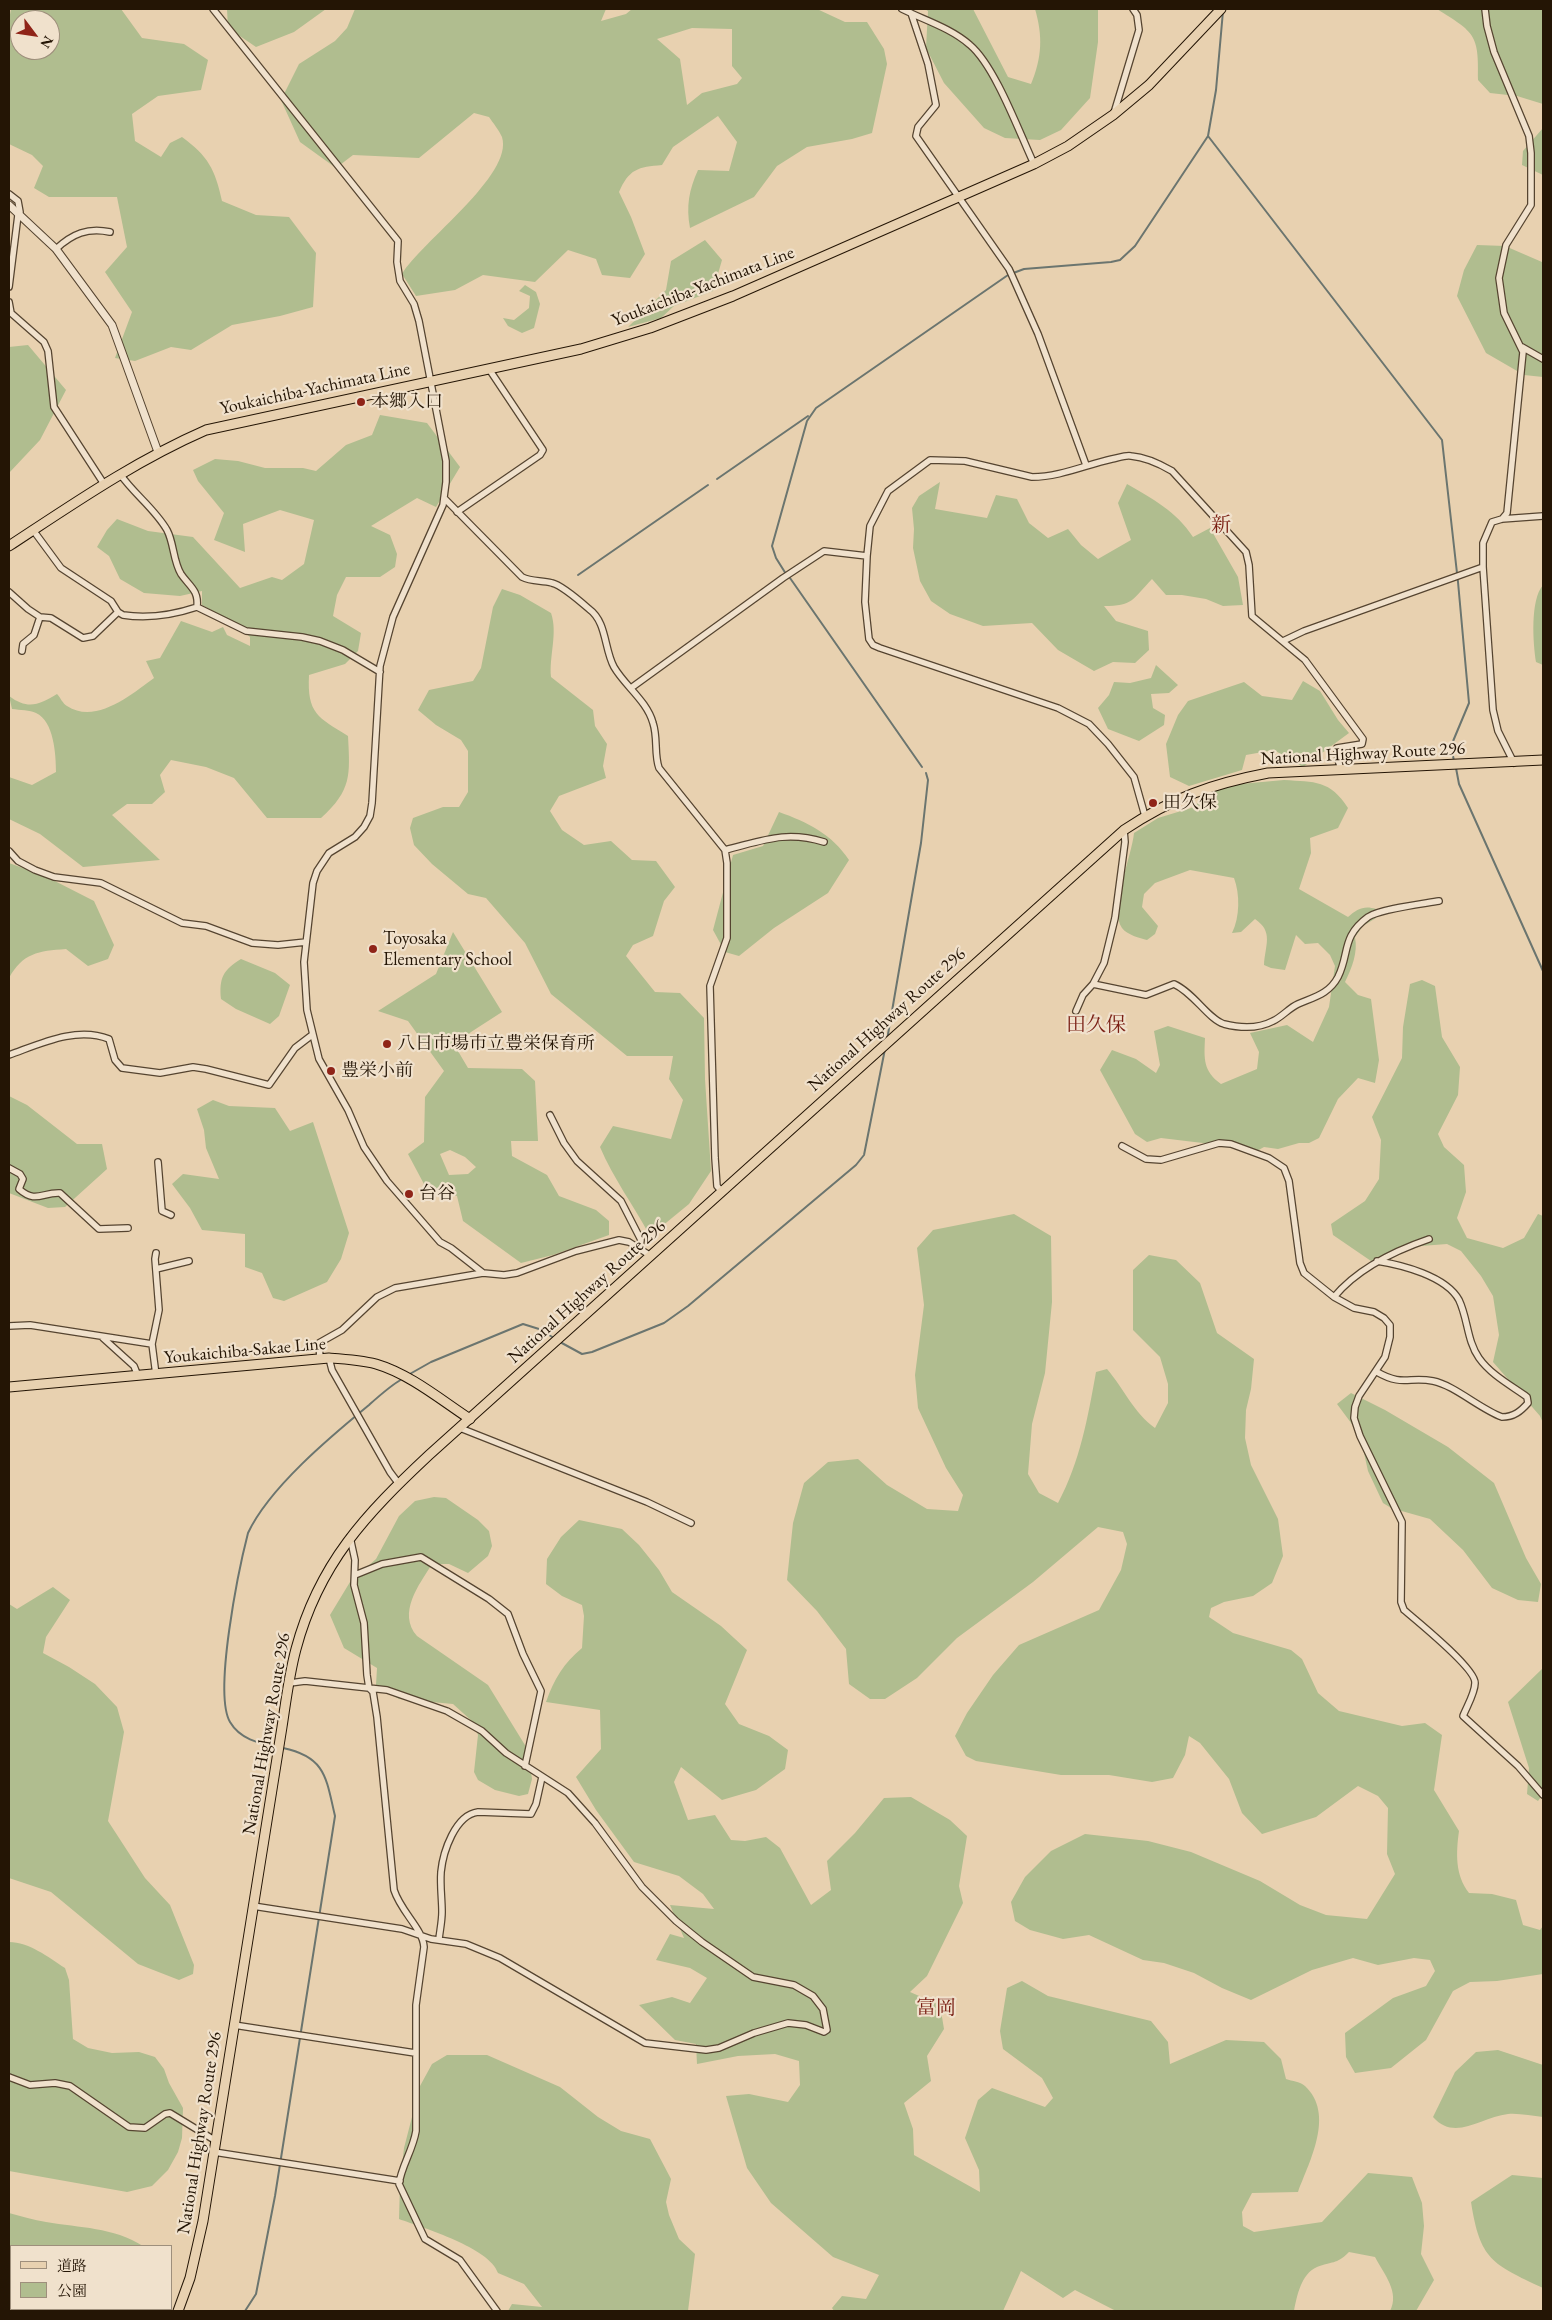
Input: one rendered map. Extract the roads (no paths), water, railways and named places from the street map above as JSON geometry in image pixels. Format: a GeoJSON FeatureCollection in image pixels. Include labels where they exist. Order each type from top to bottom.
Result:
{"type":"FeatureCollection","features":[{"type":"Feature","properties":{"kind":"main road","name":"Youkaichiba-Yachimata Line"},"geometry":{"type":"LineString","coordinates":[[9,546],[120,474],[158,452],[206,430],[581,349],[680,317],[958,198],[1034,164],[1076,141],[1114,115],[1167,67],[1221,9]]}},
{"type":"Feature","properties":{"kind":"main road","name":"National Highway Route 296"},"geometry":{"type":"LineString","coordinates":[[178,2311],[190,2278],[197,2250],[296,1648],[308,1612],[330,1566],[350,1536],[399,1484],[460,1428],[1124,830],[1145,816],[1181,797],[1228,780],[1268,773],[1543,760]]}},
{"type":"Feature","properties":{"kind":"main road","name":"Youkaichiba-Sakae Line"},"geometry":{"type":"LineString","coordinates":[[9,1387],[324,1359],[376,1364],[393,1371],[470,1420]]}},
{"type":"Feature","properties":{"kind":"street"},"geometry":{"type":"LineString","coordinates":[[213,9],[398,240],[397,262],[400,281],[414,304],[420,321],[446,461],[444,498],[437,522],[393,617],[385,641],[380,672],[370,816],[364,827],[355,837],[329,853],[317,871],[313,883],[304,976],[312,1035],[319,1059],[348,1110],[364,1147],[387,1180],[440,1242],[451,1248],[483,1273]]}},
{"type":"Feature","properties":{"kind":"street"},"geometry":{"type":"LineString","coordinates":[[902,9],[955,34],[971,45],[987,64],[1034,164]]}},
{"type":"Feature","properties":{"kind":"street"},"geometry":{"type":"LineString","coordinates":[[1114,115],[1118,95],[1138,30],[1136,15],[1133,9]]}},
{"type":"Feature","properties":{"kind":"street"},"geometry":{"type":"LineString","coordinates":[[1485,9],[1487,26],[1494,52],[1528,136],[1531,153],[1531,205],[1506,245],[1499,278],[1504,313],[1522,348],[1507,513],[1502,519]]}},
{"type":"Feature","properties":{"kind":"street"},"geometry":{"type":"LineString","coordinates":[[911,13],[928,64],[936,105],[918,127],[916,136],[1009,269],[1038,334],[1086,465]]}},
{"type":"Feature","properties":{"kind":"street"},"geometry":{"type":"LineString","coordinates":[[9,194],[18,200],[20,212],[18,215],[9,287]]}},
{"type":"Feature","properties":{"kind":"street"},"geometry":{"type":"LineString","coordinates":[[9,205],[56,249],[80,280],[116,334],[158,452]]}},
{"type":"Feature","properties":{"kind":"street"},"geometry":{"type":"LineString","coordinates":[[56,249],[69,236],[97,229],[110,232]]}},
{"type":"Feature","properties":{"kind":"street"},"geometry":{"type":"LineString","coordinates":[[9,302],[10,313],[44,342],[50,357],[52,398],[57,415],[104,484]]}},
{"type":"Feature","properties":{"kind":"street"},"geometry":{"type":"LineString","coordinates":[[1522,348],[1543,359]]}},
{"type":"Feature","properties":{"kind":"street"},"geometry":{"type":"LineString","coordinates":[[457,512],[540,455],[543,450],[489,369]]}},
{"type":"Feature","properties":{"kind":"street"},"geometry":{"type":"LineString","coordinates":[[1145,816],[1134,777],[1108,744],[1089,724],[1058,708],[873,645],[869,639],[866,602],[870,526],[888,491],[930,460],[965,461],[1032,477],[1057,476],[1086,465],[1131,456],[1159,463],[1172,471],[1246,552],[1249,565],[1252,616],[1305,660],[1363,739],[1362,744],[1337,748],[1341,769]]}},
{"type":"Feature","properties":{"kind":"street"},"geometry":{"type":"LineString","coordinates":[[120,474],[159,518],[168,532],[180,573],[195,590],[198,597],[198,607]]}},
{"type":"Feature","properties":{"kind":"street"},"geometry":{"type":"LineString","coordinates":[[444,498],[522,577],[530,581],[553,583],[590,609],[598,617],[614,667],[648,711],[653,723],[657,747],[656,759],[659,768],[725,850],[727,863],[727,938],[710,986],[715,1158],[717,1186],[722,1192]]}},
{"type":"Feature","properties":{"kind":"street"},"geometry":{"type":"LineString","coordinates":[[1514,762],[1498,731],[1493,710],[1483,543],[1492,522],[1502,519],[1543,516]]}},
{"type":"Feature","properties":{"kind":"street"},"geometry":{"type":"LineString","coordinates":[[33,530],[61,568],[112,602],[118,612],[128,616],[163,616],[177,614],[198,607],[246,631],[262,634],[277,633],[320,641],[343,650],[380,672]]}},
{"type":"Feature","properties":{"kind":"street"},"geometry":{"type":"LineString","coordinates":[[630,688],[824,551],[867,556]]}},
{"type":"Feature","properties":{"kind":"street"},"geometry":{"type":"LineString","coordinates":[[1283,641],[1304,631],[1483,567]]}},
{"type":"Feature","properties":{"kind":"street"},"geometry":{"type":"LineString","coordinates":[[9,592],[28,610],[40,617],[51,618],[87,638],[92,636],[118,612]]}},
{"type":"Feature","properties":{"kind":"street"},"geometry":{"type":"LineString","coordinates":[[22,652],[24,644],[34,635],[40,617]]}},
{"type":"Feature","properties":{"kind":"street"},"geometry":{"type":"LineString","coordinates":[[1076,1011],[1082,995],[1093,984],[1104,963],[1111,938],[1125,842],[1124,830]]}},
{"type":"Feature","properties":{"kind":"street"},"geometry":{"type":"LineString","coordinates":[[725,850],[758,840],[786,836],[812,838],[824,842]]}},
{"type":"Feature","properties":{"kind":"street"},"geometry":{"type":"LineString","coordinates":[[9,851],[18,861],[35,870],[54,877],[101,883],[182,923],[206,926],[252,943],[278,945],[306,942]]}},
{"type":"Feature","properties":{"kind":"street"},"geometry":{"type":"LineString","coordinates":[[1093,984],[1146,995],[1174,984],[1193,997],[1211,1016],[1222,1023],[1239,1027],[1258,1026],[1273,1021],[1292,1007],[1323,994],[1330,988],[1338,977],[1346,944],[1355,929],[1369,916],[1439,901]]}},
{"type":"Feature","properties":{"kind":"street"},"geometry":{"type":"LineString","coordinates":[[9,1055],[59,1037],[99,1035],[109,1039],[115,1060],[122,1068],[160,1073],[193,1067],[269,1085],[295,1048],[312,1035]]}},
{"type":"Feature","properties":{"kind":"street"},"geometry":{"type":"LineString","coordinates":[[550,1115],[564,1143],[577,1162],[621,1201],[640,1240],[640,1248]]}},
{"type":"Feature","properties":{"kind":"street"},"geometry":{"type":"LineString","coordinates":[[1122,1146],[1146,1159],[1161,1160],[1219,1143],[1231,1144],[1265,1156],[1284,1168],[1289,1181],[1300,1263],[1304,1273],[1334,1298],[1354,1308],[1374,1312],[1384,1318],[1390,1326],[1390,1336],[1385,1357],[1360,1396],[1355,1407],[1354,1418],[1360,1436],[1402,1522],[1401,1602],[1404,1610],[1465,1665],[1474,1676],[1476,1683],[1463,1716],[1518,1766],[1543,1795]]}},
{"type":"Feature","properties":{"kind":"street"},"geometry":{"type":"LineString","coordinates":[[158,1162],[162,1211],[171,1214]]}},
{"type":"Feature","properties":{"kind":"street"},"geometry":{"type":"LineString","coordinates":[[9,1168],[20,1174],[23,1179],[19,1189],[26,1195],[35,1197],[60,1193],[99,1229],[128,1228]]}},
{"type":"Feature","properties":{"kind":"street"},"geometry":{"type":"LineString","coordinates":[[1334,1298],[1361,1272],[1413,1244],[1429,1239]]}},
{"type":"Feature","properties":{"kind":"street"},"geometry":{"type":"LineString","coordinates":[[399,1484],[390,1472],[324,1359],[319,1343],[342,1330],[377,1298],[394,1288],[483,1273],[504,1275],[517,1273],[576,1251],[619,1240],[630,1242],[651,1256]]}},
{"type":"Feature","properties":{"kind":"street"},"geometry":{"type":"LineString","coordinates":[[156,1253],[159,1310],[152,1344],[156,1375]]}},
{"type":"Feature","properties":{"kind":"street"},"geometry":{"type":"LineString","coordinates":[[156,1269],[189,1261]]}},
{"type":"Feature","properties":{"kind":"street"},"geometry":{"type":"LineString","coordinates":[[1377,1372],[1387,1378],[1401,1382],[1434,1380],[1502,1417],[1512,1416],[1521,1411],[1528,1403],[1527,1397],[1480,1360],[1468,1335],[1459,1301],[1452,1291],[1416,1270],[1400,1264],[1378,1262]]}},
{"type":"Feature","properties":{"kind":"street"},"geometry":{"type":"LineString","coordinates":[[9,1326],[30,1325],[102,1338],[152,1344]]}},
{"type":"Feature","properties":{"kind":"street"},"geometry":{"type":"LineString","coordinates":[[102,1338],[134,1366],[138,1376]]}},
{"type":"Feature","properties":{"kind":"street"},"geometry":{"type":"LineString","coordinates":[[460,1428],[647,1502],[691,1523]]}},
{"type":"Feature","properties":{"kind":"street"},"geometry":{"type":"LineString","coordinates":[[350,1536],[355,1575],[354,1585],[364,1623],[365,1665],[369,1688],[373,1692],[377,1717],[394,1890],[398,1903],[424,1937],[416,2005],[416,2131],[414,2146],[399,2184],[425,2239],[460,2260],[497,2311]]}},
{"type":"Feature","properties":{"kind":"street"},"geometry":{"type":"LineString","coordinates":[[355,1575],[382,1564],[421,1557],[489,1599],[508,1614],[523,1654],[541,1691],[525,1766]]}},
{"type":"Feature","properties":{"kind":"street"},"geometry":{"type":"LineString","coordinates":[[253,1906],[402,1930],[424,1937],[466,1944],[500,1958],[645,2043],[706,2050],[719,2048],[754,2033],[788,2023],[806,2025],[824,2032],[828,2030],[822,2010],[813,1996],[794,1986],[753,1976],[702,1942],[658,1904],[642,1887],[595,1823],[568,1793],[506,1753],[482,1731],[447,1710],[387,1690],[305,1681],[290,1684]]}},
{"type":"Feature","properties":{"kind":"street"},"geometry":{"type":"LineString","coordinates":[[439,1939],[441,1872],[446,1849],[460,1823],[471,1813],[478,1812],[531,1814],[536,1804],[542,1777]]}},
{"type":"Feature","properties":{"kind":"street"},"geometry":{"type":"LineString","coordinates":[[234,2025],[415,2053]]}},
{"type":"Feature","properties":{"kind":"street"},"geometry":{"type":"LineString","coordinates":[[9,2077],[30,2085],[55,2083],[70,2086],[130,2127],[145,2128],[160,2117],[170,2113],[216,2141]]}},
{"type":"Feature","properties":{"kind":"street"},"geometry":{"type":"LineString","coordinates":[[214,2152],[400,2180]]}},
{"type":"Feature","properties":{"kind":"waterway"},"geometry":{"type":"LineString","coordinates":[[786,574],[776,558],[772,546],[807,421],[816,408],[1008,275],[1024,269],[1120,260],[1135,246],[1208,136],[1216,90],[1223,11]]}},
{"type":"Feature","properties":{"kind":"waterway"},"geometry":{"type":"LineString","coordinates":[[1208,136],[1442,440],[1469,703],[1451,746],[1454,761]]}},
{"type":"Feature","properties":{"kind":"waterway"},"geometry":{"type":"LineString","coordinates":[[717,479],[808,416]]}},
{"type":"Feature","properties":{"kind":"waterway"},"geometry":{"type":"LineString","coordinates":[[578,575],[708,485]]}},
{"type":"Feature","properties":{"kind":"waterway"},"geometry":{"type":"LineString","coordinates":[[790,578],[922,767]]}},
{"type":"Feature","properties":{"kind":"waterway"},"geometry":{"type":"LineString","coordinates":[[1456,768],[1459,784],[1543,971]]}},
{"type":"Feature","properties":{"kind":"waterway"},"geometry":{"type":"LineString","coordinates":[[887,1040],[921,843],[928,780],[926,773]]}},
{"type":"Feature","properties":{"kind":"waterway"},"geometry":{"type":"LineString","coordinates":[[560,1342],[582,1354],[592,1352],[664,1323],[688,1306],[856,1165],[864,1155],[885,1049]]}},
{"type":"Feature","properties":{"kind":"waterway"},"geometry":{"type":"LineString","coordinates":[[408,1375],[431,1362],[523,1324],[539,1329],[554,1338]]}},
{"type":"Feature","properties":{"kind":"waterway"},"geometry":{"type":"LineString","coordinates":[[276,1747],[256,1742],[239,1733],[230,1722],[226,1707],[224,1685],[229,1630],[248,1533],[270,1499],[285,1481],[337,1432],[402,1379]]}},
{"type":"Feature","properties":{"kind":"waterway"},"geometry":{"type":"LineString","coordinates":[[245,2311],[256,2294],[275,2196],[335,1816],[326,1780],[316,1763],[308,1757],[283,1748]]}},
{"type":"Feature","properties":{"kind":"place","name":"本郷入口"},"geometry":{"type":"Point","coordinates":[361,402]}},
{"type":"Feature","properties":{"kind":"place","name":"田久保"},"geometry":{"type":"Point","coordinates":[1153,803]}},
{"type":"Feature","properties":{"kind":"place","name":"Toyosaka Elementary School"},"geometry":{"type":"Point","coordinates":[373,949]}},
{"type":"Feature","properties":{"kind":"place","name":"八日市場市立豊栄保育所"},"geometry":{"type":"Point","coordinates":[387,1044]}},
{"type":"Feature","properties":{"kind":"place","name":"豊栄小前"},"geometry":{"type":"Point","coordinates":[331,1071]}},
{"type":"Feature","properties":{"kind":"place","name":"台谷"},"geometry":{"type":"Point","coordinates":[409,1194]}},
{"type":"Feature","properties":{"kind":"district","name":"新"},"geometry":{"type":"Point","coordinates":[1221,526]}},
{"type":"Feature","properties":{"kind":"district","name":"田久保"},"geometry":{"type":"Point","coordinates":[1096,1026]}},
{"type":"Feature","properties":{"kind":"district","name":"富岡"},"geometry":{"type":"Point","coordinates":[936,2009]}}]}
